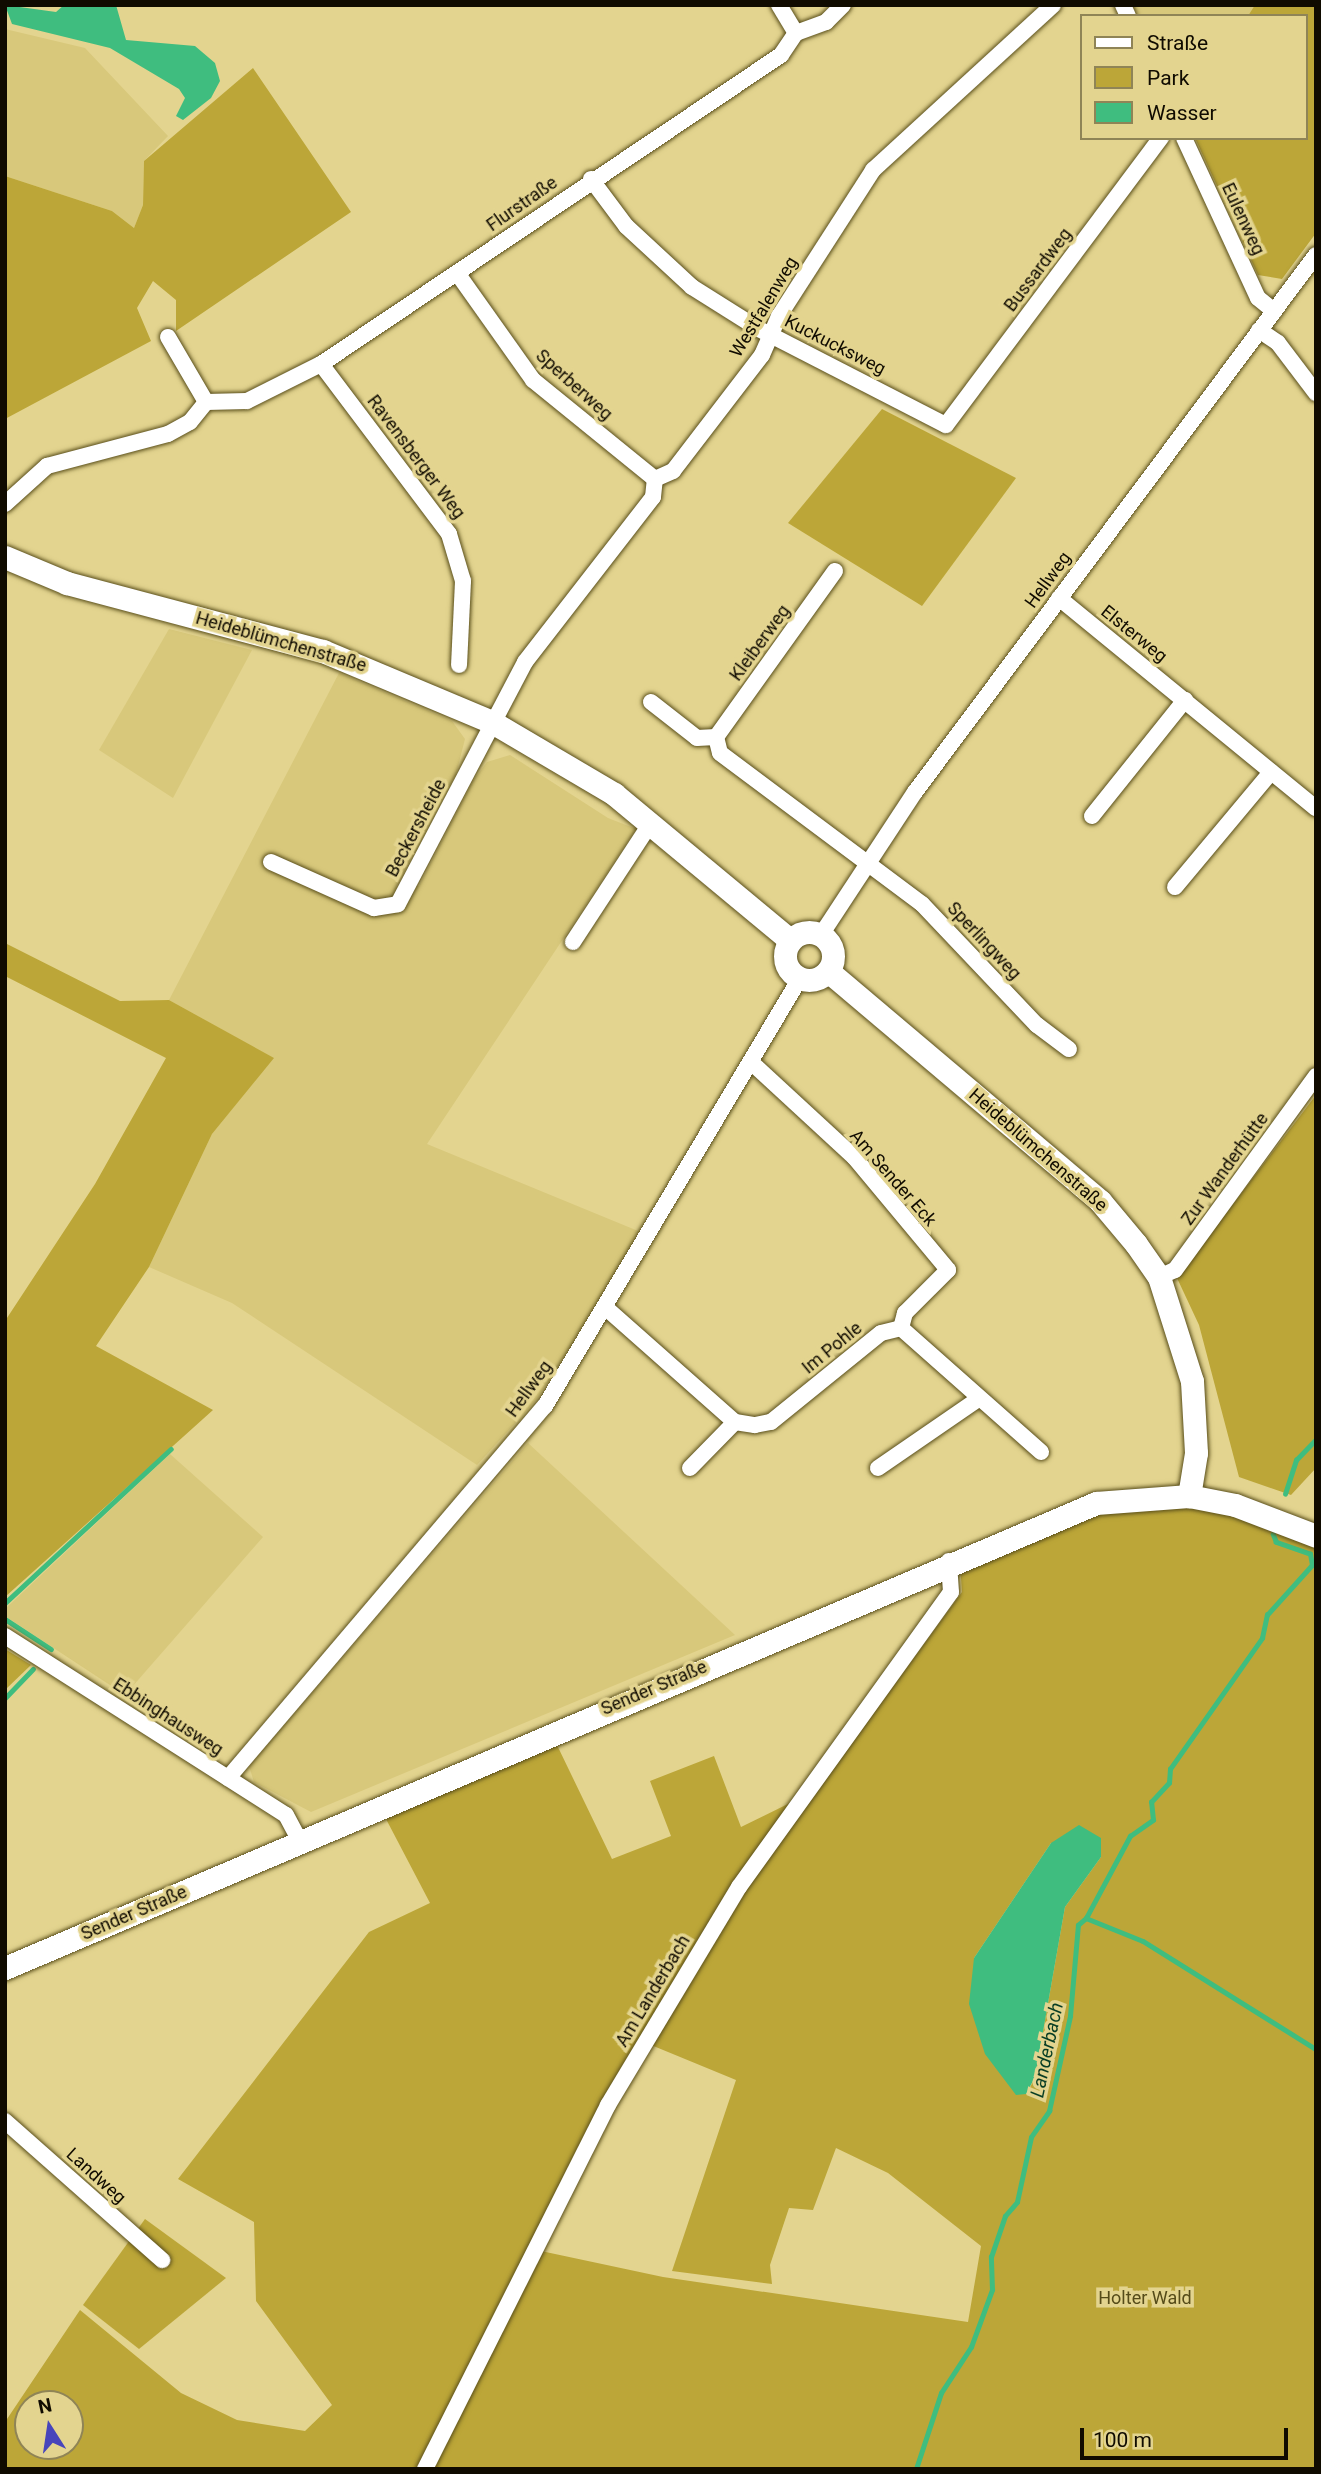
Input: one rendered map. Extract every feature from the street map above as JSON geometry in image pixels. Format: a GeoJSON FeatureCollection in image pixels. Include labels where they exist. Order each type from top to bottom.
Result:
{"type":"FeatureCollection","features":[{"type":"Feature","properties":{"kind":"street"},"geometry":{"type":"LineString","coordinates":[[779,5],[796,33]]}},
{"type":"Feature","properties":{"kind":"street","name":"Flurstraße"},"geometry":{"type":"LineString","coordinates":[[206,402],[247,401],[321,364],[591,179],[781,55],[796,33],[825,22],[843,5]]}},
{"type":"Feature","properties":{"kind":"street","name":"Westfalenweg"},"geometry":{"type":"LineString","coordinates":[[492,722],[526,662],[653,497],[655,480],[673,471],[772,333],[873,170],[1053,5]]}},
{"type":"Feature","properties":{"kind":"street","name":"Bussardweg"},"geometry":{"type":"LineString","coordinates":[[946,425],[1160,140]]}},
{"type":"Feature","properties":{"kind":"street","name":"Eulenweg"},"geometry":{"type":"LineString","coordinates":[[1185,140],[1258,298],[1274,311]]}},
{"type":"Feature","properties":{"kind":"street","name":"Kuckucksweg"},"geometry":{"type":"LineString","coordinates":[[591,179],[661,262],[772,333],[946,425]]}},
{"type":"Feature","properties":{"kind":"street","name":"Hellweg"},"geometry":{"type":"LineString","coordinates":[[821,935],[867,865],[1059,598],[1316,255]]}},
{"type":"Feature","properties":{"kind":"street","name":"Sperberweg"},"geometry":{"type":"LineString","coordinates":[[457,273],[533,380],[655,480]]}},
{"type":"Feature","properties":{"kind":"street"},"geometry":{"type":"LineString","coordinates":[[1259,330],[1278,343],[1316,393]]}},
{"type":"Feature","properties":{"kind":"street"},"geometry":{"type":"LineString","coordinates":[[5,504],[47,466],[168,434],[190,422],[206,402],[168,337]]}},
{"type":"Feature","properties":{"kind":"street","name":"Ravensberger Weg"},"geometry":{"type":"LineString","coordinates":[[321,364],[449,534],[463,580],[458,664]]}},
{"type":"Feature","properties":{"kind":"street","name":"Heideblümchenstraße"},"geometry":{"type":"LineString","coordinates":[[5,557],[67,583],[323,651],[492,722],[578,768],[652,823],[790,940]]}},
{"type":"Feature","properties":{"kind":"street","name":"Kleiberweg"},"geometry":{"type":"LineString","coordinates":[[716,737],[835,571]]}},
{"type":"Feature","properties":{"kind":"street","name":"Elsterweg"},"geometry":{"type":"LineString","coordinates":[[1059,598],[1316,808]]}},
{"type":"Feature","properties":{"kind":"street"},"geometry":{"type":"LineString","coordinates":[[1092,816],[1185,701]]}},
{"type":"Feature","properties":{"kind":"street"},"geometry":{"type":"LineString","coordinates":[[651,702],[697,738],[716,737],[727,761],[867,865]]}},
{"type":"Feature","properties":{"kind":"street","name":"Beckersheide"},"geometry":{"type":"LineString","coordinates":[[271,862],[374,908],[386,911],[398,904],[492,722]]}},
{"type":"Feature","properties":{"kind":"street"},"geometry":{"type":"LineString","coordinates":[[1175,887],[1271,772]]}},
{"type":"Feature","properties":{"kind":"street"},"geometry":{"type":"LineString","coordinates":[[573,942],[652,823]]}},
{"type":"Feature","properties":{"kind":"street","name":"Sperlingweg"},"geometry":{"type":"LineString","coordinates":[[867,865],[922,904],[1037,1025],[1069,1049]]}},
{"type":"Feature","properties":{"kind":"street"},"geometry":{"type":"LineString","coordinates":[[805,932],[821,935],[832,947],[828,971],[800,979],[785,962],[790,940],[805,932]]}},
{"type":"Feature","properties":{"kind":"street","name":"Heideblümchenstraße"},"geometry":{"type":"LineString","coordinates":[[828,971],[1100,1200],[1159,1277],[1192,1381],[1196,1453],[1189,1496]]}},
{"type":"Feature","properties":{"kind":"street","name":"Hellweg"},"geometry":{"type":"LineString","coordinates":[[228,1778],[545,1406],[606,1308],[800,979]]}},
{"type":"Feature","properties":{"kind":"street","name":"Am Sender Eck"},"geometry":{"type":"LineString","coordinates":[[751,1062],[853,1157],[948,1270],[905,1313],[901,1328]]}},
{"type":"Feature","properties":{"kind":"street","name":"Zur Wanderhütte"},"geometry":{"type":"LineString","coordinates":[[1159,1277],[1175,1270],[1316,1076]]}},
{"type":"Feature","properties":{"kind":"street"},"geometry":{"type":"LineString","coordinates":[[606,1308],[734,1422],[690,1468]]}},
{"type":"Feature","properties":{"kind":"street"},"geometry":{"type":"LineString","coordinates":[[901,1328],[977,1399],[1041,1452]]}},
{"type":"Feature","properties":{"kind":"street","name":"Im Pohle"},"geometry":{"type":"LineString","coordinates":[[734,1422],[771,1422],[881,1333],[901,1328]]}},
{"type":"Feature","properties":{"kind":"street"},"geometry":{"type":"LineString","coordinates":[[878,1468],[977,1399]]}},
{"type":"Feature","properties":{"kind":"street","name":"Sender Straße"},"geometry":{"type":"LineString","coordinates":[[5,1968],[949,1561],[1096,1503],[1189,1496],[1235,1505],[1316,1536]]}},
{"type":"Feature","properties":{"kind":"street","name":"Am Landerbach"},"geometry":{"type":"LineString","coordinates":[[425,2469],[608,2105],[739,1887],[951,1591],[949,1561]]}},
{"type":"Feature","properties":{"kind":"street","name":"Ebbinghausweg"},"geometry":{"type":"LineString","coordinates":[[5,1636],[286,1815],[300,1841]]}},
{"type":"Feature","properties":{"kind":"street","name":"Landweg"},"geometry":{"type":"LineString","coordinates":[[5,2121],[162,2260]]}},
{"type":"Feature","properties":{"kind":"shaded area"},"geometry":{"type":"Polygon","coordinates":[[[1132,5],[1255,5],[1255,14],[1132,14],[1132,5]]]}},
{"type":"Feature","properties":{"kind":"shaded area"},"geometry":{"type":"Polygon","coordinates":[[[5,29],[85,48],[168,136],[144,161],[143,205],[134,228],[112,211],[5,176],[5,29]]]}},
{"type":"Feature","properties":{"kind":"shaded area"},"geometry":{"type":"Polygon","coordinates":[[[169,629],[252,650],[173,798],[99,750],[169,629]]]}},
{"type":"Feature","properties":{"kind":"shaded area"},"geometry":{"type":"Polygon","coordinates":[[[339,673],[452,721],[465,739],[456,774],[396,887],[419,886],[473,781],[487,762],[510,755],[608,818],[636,829],[427,1144],[643,1233],[537,1399],[477,1465],[232,1303],[149,1267],[212,1134],[273,1058],[169,1000],[339,673]]]}},
{"type":"Feature","properties":{"kind":"shaded area"},"geometry":{"type":"Polygon","coordinates":[[[528,1443],[735,1635],[311,1812],[254,1782],[249,1766],[528,1443]]]}},
{"type":"Feature","properties":{"kind":"shaded area"},"geometry":{"type":"Polygon","coordinates":[[[170,1454],[263,1537],[125,1695],[5,1616],[5,1609],[170,1454]]]}},
{"type":"Feature","properties":{"kind":"green space"},"geometry":{"type":"Polygon","coordinates":[[[1255,5],[1316,5],[1316,233],[1282,279],[1258,275],[1196,140],[1307,140],[1307,14],[1249,14],[1255,5]]]}},
{"type":"Feature","properties":{"kind":"green space"},"geometry":{"type":"Polygon","coordinates":[[[253,68],[351,212],[176,331],[176,300],[153,281],[137,308],[151,341],[5,419],[5,176],[112,211],[134,228],[143,205],[144,161],[253,68]]]}},
{"type":"Feature","properties":{"kind":"green space"},"geometry":{"type":"Polygon","coordinates":[[[882,409],[1016,478],[922,606],[788,523],[882,409]]]}},
{"type":"Feature","properties":{"kind":"green space"},"geometry":{"type":"Polygon","coordinates":[[[5,943],[120,1001],[169,1000],[274,1058],[212,1134],[149,1267],[96,1346],[213,1410],[5,1597],[5,1321],[95,1184],[166,1058],[5,976],[5,943]]]}},
{"type":"Feature","properties":{"kind":"green space"},"geometry":{"type":"Polygon","coordinates":[[[1316,1095],[1316,1468],[1291,1495],[1239,1477],[1199,1325],[1177,1278],[1316,1095]]]}},
{"type":"Feature","properties":{"kind":"green space","name":"Holter Wald"},"geometry":{"type":"Polygon","coordinates":[[[1191,1501],[1316,1543],[1316,2469],[430,2469],[541,2251],[663,2277],[968,2322],[981,2246],[888,2173],[836,2148],[813,2210],[789,2208],[770,2265],[772,2284],[672,2271],[736,2080],[651,2045],[745,1890],[962,1592],[960,1564],[1099,1509],[1191,1501]],[[1051,1843],[974,1958],[1016,2094],[1027,2094],[1035,2077],[1065,1907],[1101,1857],[1051,1843]]]}},
{"type":"Feature","properties":{"kind":"green space"},"geometry":{"type":"Polygon","coordinates":[[[5,1649],[31,1665],[5,1690],[5,1649]]]}},
{"type":"Feature","properties":{"kind":"green space"},"geometry":{"type":"Polygon","coordinates":[[[556,1743],[612,1859],[671,1836],[650,1781],[714,1756],[741,1827],[796,1800],[734,1885],[418,2469],[5,2469],[5,2422],[14,2409],[14,2460],[84,2460],[84,2390],[26,2390],[80,2310],[181,2393],[237,2420],[305,2431],[332,2405],[256,2301],[254,2222],[178,2179],[369,1932],[430,1903],[386,1819],[556,1743]]]}},
{"type":"Feature","properties":{"kind":"green space"},"geometry":{"type":"Polygon","coordinates":[[[145,2219],[226,2278],[139,2349],[83,2305],[145,2219]]]}},
{"type":"Feature","properties":{"kind":"water"},"geometry":{"type":"Polygon","coordinates":[[[5,5],[56,12],[64,5],[116,5],[126,40],[195,46],[215,63],[220,81],[211,98],[183,120],[176,116],[185,98],[179,89],[110,48],[12,24],[5,5]]]}},
{"type":"Feature","properties":{"kind":"water"},"geometry":{"type":"Polygon","coordinates":[[[1079,1825],[1101,1838],[1101,1857],[1065,1907],[1035,2077],[1026,2094],[1016,2095],[985,2054],[969,2004],[974,1958],[1051,1843],[1079,1825]]]}},
{"type":"Feature","properties":{"kind":"waterway"},"geometry":{"type":"LineString","coordinates":[[1285,1494],[1296,1460],[1316,1439]]}},
{"type":"Feature","properties":{"kind":"waterway"},"geometry":{"type":"LineString","coordinates":[[5,1603],[171,1449]]}},
{"type":"Feature","properties":{"kind":"waterway"},"geometry":{"type":"LineString","coordinates":[[1086,1918],[1130,1836],[1153,1820],[1151,1802],[1169,1783],[1170,1769],[1262,1638],[1267,1615],[1312,1565],[1310,1554],[1276,1542],[1273,1535]]}},
{"type":"Feature","properties":{"kind":"waterway"},"geometry":{"type":"LineString","coordinates":[[5,1619],[51,1649]]}},
{"type":"Feature","properties":{"kind":"waterway"},"geometry":{"type":"LineString","coordinates":[[5,1698],[33,1669]]}},
{"type":"Feature","properties":{"kind":"waterway","name":"Landerbach"},"geometry":{"type":"LineString","coordinates":[[916,2469],[941,2393],[971,2347],[992,2290],[991,2257],[1005,2216],[1017,2202],[1031,2137],[1049,2111],[1070,2016],[1078,1925],[1086,1918],[1143,1941],[1316,2049]]}}]}
